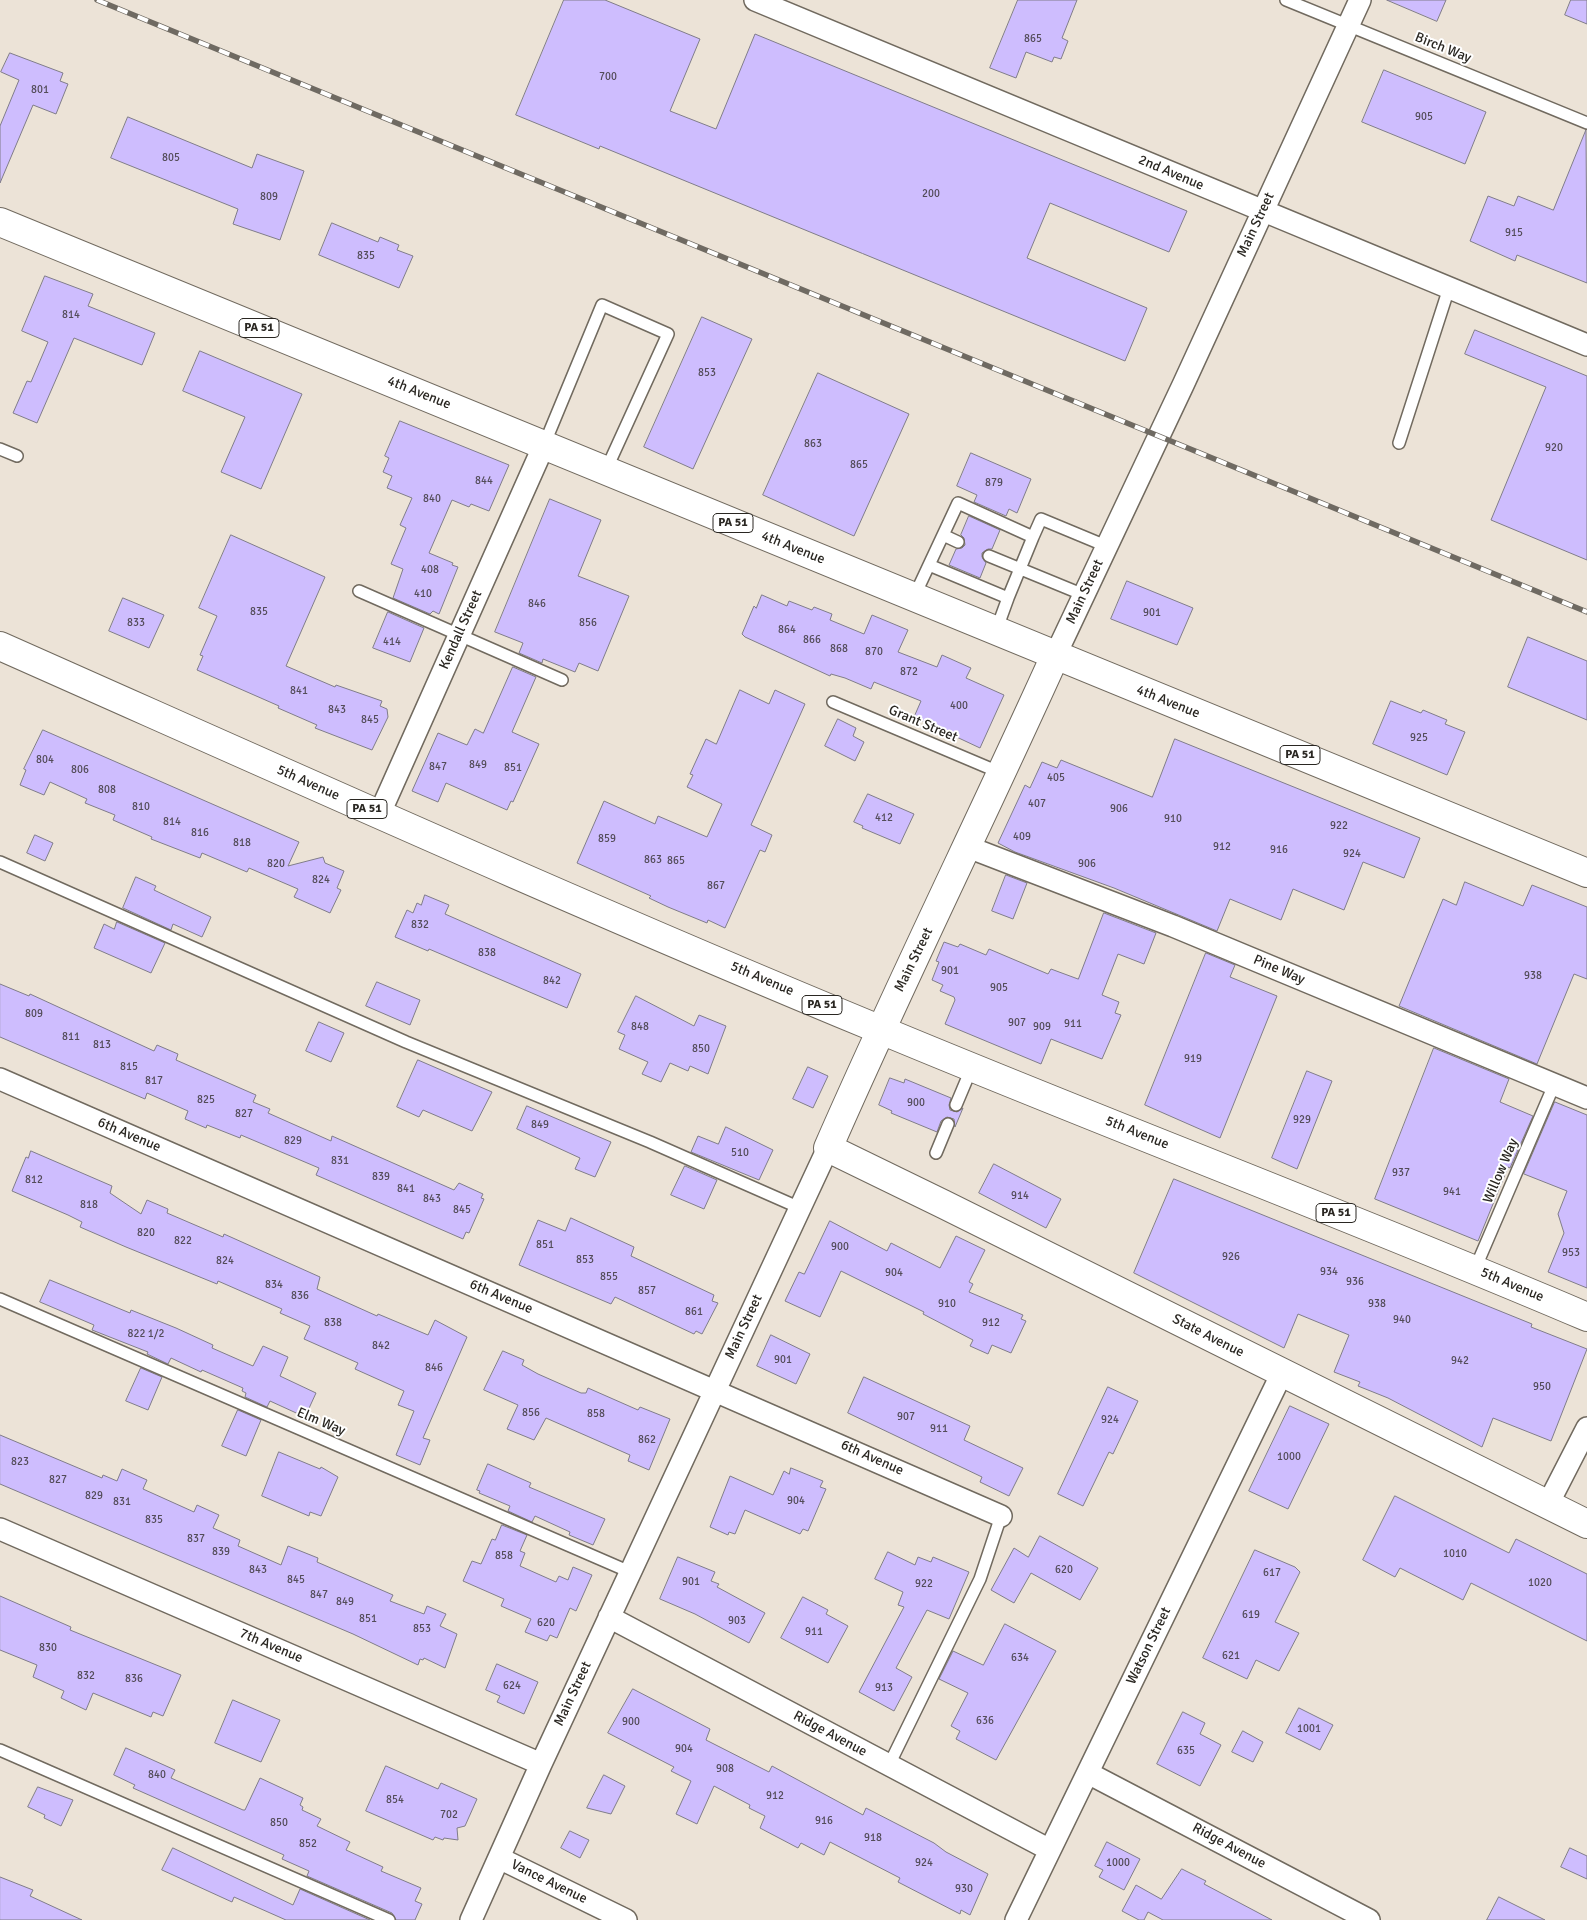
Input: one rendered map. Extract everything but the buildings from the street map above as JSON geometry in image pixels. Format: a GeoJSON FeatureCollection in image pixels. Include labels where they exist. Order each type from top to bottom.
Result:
{"type":"FeatureCollection","features":[{"type":"Feature","properties":{"kind":"main road","name":"4th Avenue"},"geometry":{"type":"LineString","coordinates":[[0,222],[1587,873]]}},
{"type":"Feature","properties":{"kind":"main road","name":"5th Avenue"},"geometry":{"type":"LineString","coordinates":[[0,646],[379,815],[880,1030],[1475,1269],[1587,1317]]}},
{"type":"Feature","properties":{"kind":"main road","name":"Main Street"},"geometry":{"type":"LineString","coordinates":[[828,1148],[880,1030],[968,847],[1055,656]]}},
{"type":"Feature","properties":{"kind":"main road","name":"State Avenue"},"geometry":{"type":"LineString","coordinates":[[828,1148],[1587,1524]]}},
{"type":"Feature","properties":{"kind":"street","name":"2nd Avenue"},"geometry":{"type":"LineString","coordinates":[[755,0],[1587,344]]}},
{"type":"Feature","properties":{"kind":"street","name":"Main Street"},"geometry":{"type":"LineString","coordinates":[[1055,656],[1360,0]]}},
{"type":"Feature","properties":{"kind":"street","name":"Kendall Street"},"geometry":{"type":"LineString","coordinates":[[379,815],[544,445]]}},
{"type":"Feature","properties":{"kind":"street","name":"Pine Way"},"geometry":{"type":"LineString","coordinates":[[968,847],[1173,926],[1587,1098]]}},
{"type":"Feature","properties":{"kind":"street","name":"6th Avenue"},"geometry":{"type":"LineString","coordinates":[[0,1079],[1001,1516]]}},
{"type":"Feature","properties":{"kind":"street","name":"Main Street"},"geometry":{"type":"LineString","coordinates":[[471,1920],[541,1764],[828,1148]]}},
{"type":"Feature","properties":{"kind":"street","name":"Watson Street"},"geometry":{"type":"LineString","coordinates":[[1016,1920],[1282,1372]]}},
{"type":"Feature","properties":{"kind":"street"},"geometry":{"type":"LineString","coordinates":[[1548,1504],[1587,1428]]}},
{"type":"Feature","properties":{"kind":"street","name":"7th Avenue"},"geometry":{"type":"LineString","coordinates":[[0,1529],[541,1764]]}},
{"type":"Feature","properties":{"kind":"street","name":"Ridge Avenue"},"geometry":{"type":"LineString","coordinates":[[609,1617],[1050,1850]]}},
{"type":"Feature","properties":{"kind":"street","name":"Ridge Avenue"},"geometry":{"type":"LineString","coordinates":[[1088,1773],[1369,1920]]}},
{"type":"Feature","properties":{"kind":"street","name":"Vance Avenue"},"geometry":{"type":"LineString","coordinates":[[499,1858],[626,1920]]}},
{"type":"Feature","properties":{"kind":"lane","name":"Birch Way"},"geometry":{"type":"LineString","coordinates":[[1286,0],[1587,124]]}},
{"type":"Feature","properties":{"kind":"lane"},"geometry":{"type":"LineString","coordinates":[[1399,443],[1449,288]]}},
{"type":"Feature","properties":{"kind":"lane"},"geometry":{"type":"LineString","coordinates":[[544,445],[602,305],[668,334],[606,470]]}},
{"type":"Feature","properties":{"kind":"lane"},"geometry":{"type":"LineString","coordinates":[[0,449],[18,456]]}},
{"type":"Feature","properties":{"kind":"lane"},"geometry":{"type":"LineString","coordinates":[[914,597],[958,504],[1033,537]]}},
{"type":"Feature","properties":{"kind":"lane"},"geometry":{"type":"LineString","coordinates":[[996,631],[1041,519],[1106,546]]}},
{"type":"Feature","properties":{"kind":"lane"},"geometry":{"type":"LineString","coordinates":[[943,536],[958,542]]}},
{"type":"Feature","properties":{"kind":"lane"},"geometry":{"type":"LineString","coordinates":[[989,556],[1084,595]]}},
{"type":"Feature","properties":{"kind":"lane"},"geometry":{"type":"LineString","coordinates":[[929,565],[1008,598]]}},
{"type":"Feature","properties":{"kind":"lane"},"geometry":{"type":"LineString","coordinates":[[359,591],[562,680]]}},
{"type":"Feature","properties":{"kind":"lane","name":"Grant Street"},"geometry":{"type":"LineString","coordinates":[[833,702],[1002,773]]}},
{"type":"Feature","properties":{"kind":"lane"},"geometry":{"type":"LineString","coordinates":[[0,862],[406,1042],[650,1142],[800,1208]]}},
{"type":"Feature","properties":{"kind":"lane"},"geometry":{"type":"LineString","coordinates":[[956,1105],[972,1067]]}},
{"type":"Feature","properties":{"kind":"lane","name":"Willow Way"},"geometry":{"type":"LineString","coordinates":[[1475,1269],[1554,1085]]}},
{"type":"Feature","properties":{"kind":"lane"},"geometry":{"type":"LineString","coordinates":[[936,1153],[948,1124]]}},
{"type":"Feature","properties":{"kind":"lane","name":"Elm Way"},"geometry":{"type":"LineString","coordinates":[[0,1299],[630,1572]]}},
{"type":"Feature","properties":{"kind":"lane"},"geometry":{"type":"LineString","coordinates":[[889,1765],[980,1579],[1001,1516]]}},
{"type":"Feature","properties":{"kind":"lane"},"geometry":{"type":"LineString","coordinates":[[0,1750],[389,1920]]}},
{"type":"Feature","properties":{"kind":"railway"},"geometry":{"type":"LineString","coordinates":[[97,0],[1587,612]]}}]}
